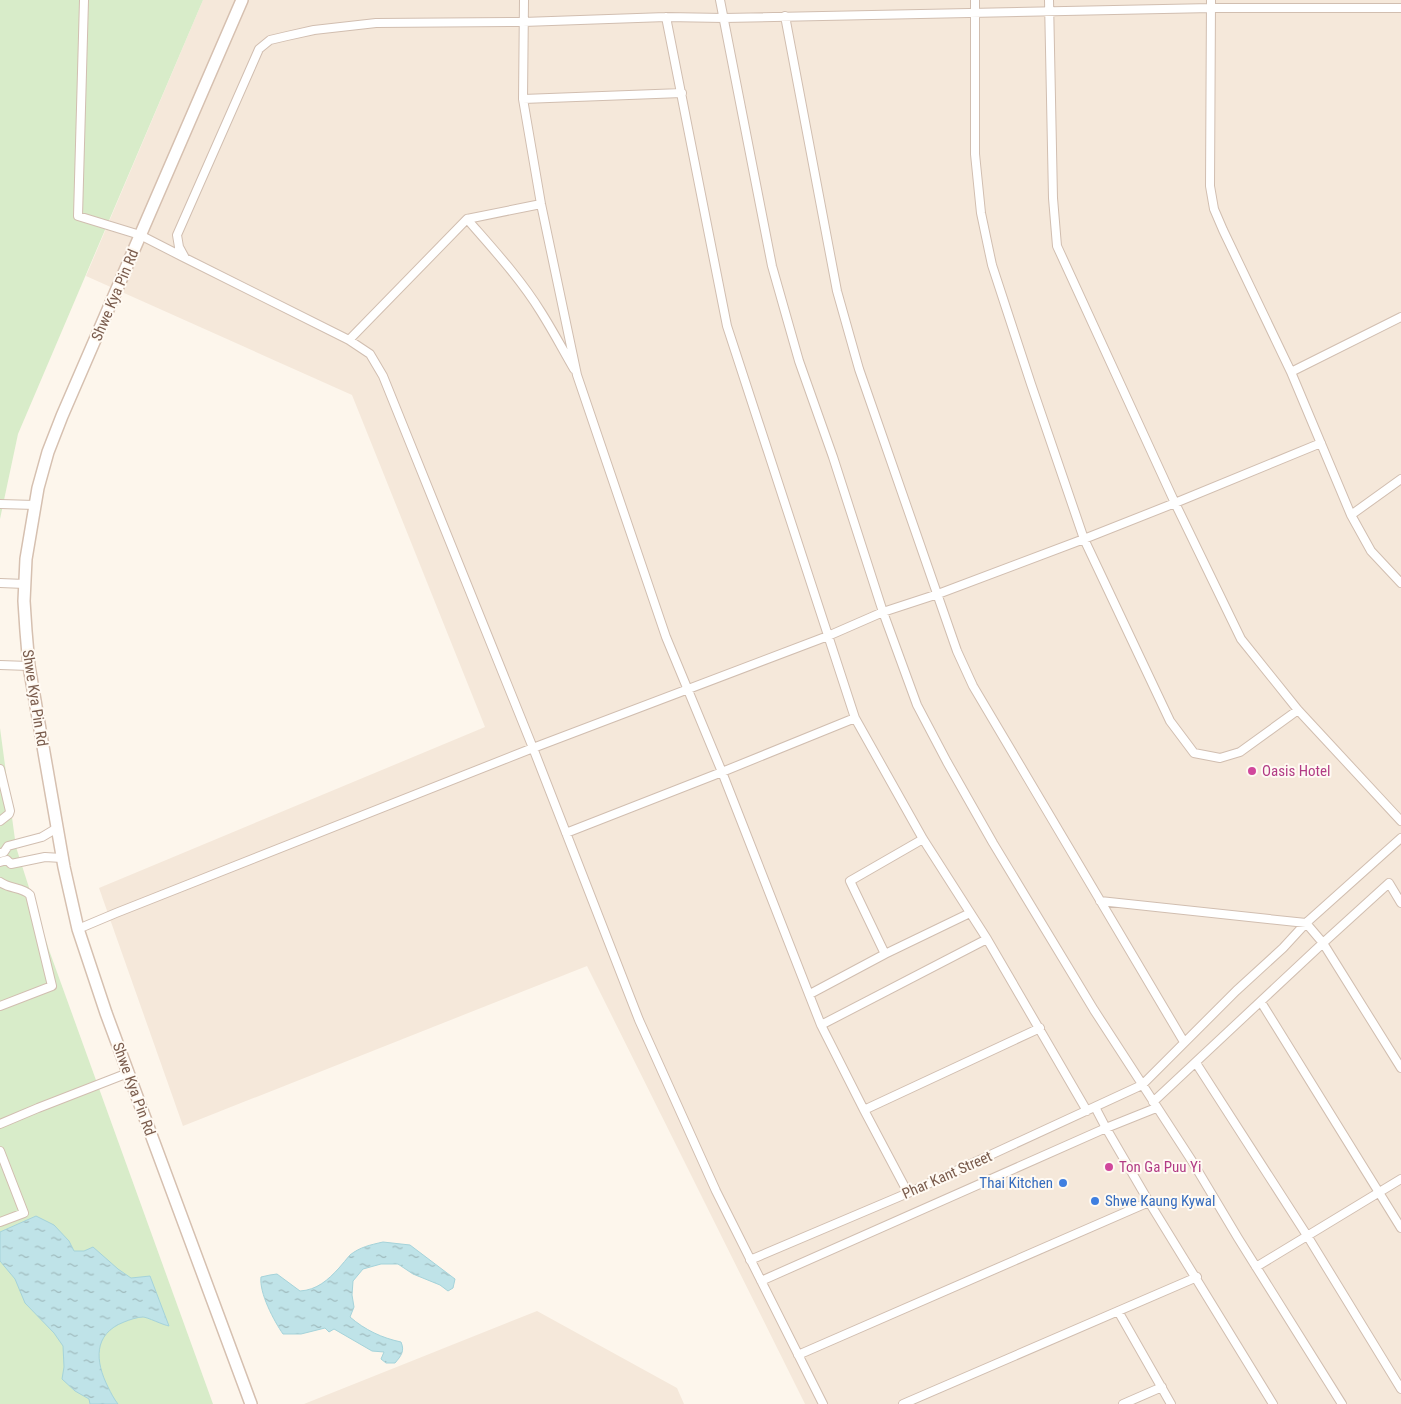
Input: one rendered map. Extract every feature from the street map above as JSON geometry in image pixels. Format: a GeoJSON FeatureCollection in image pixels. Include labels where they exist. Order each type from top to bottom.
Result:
{"type":"FeatureCollection","features":[{"type":"Feature","properties":{"kind":"street"},"geometry":{"type":"LineString","coordinates":[[84,0],[78,216],[140,235],[349,340],[370,354],[383,376],[533,748],[639,1020],[716,1191],[823,1404]]}},
{"type":"Feature","properties":{"kind":"street","name":"Shwe Kya Pin Rd"},"geometry":{"type":"LineString","coordinates":[[242,0],[55,434],[40,479],[26,559],[25,584],[29,666],[62,858],[78,929],[128,1074],[251,1404]]}},
{"type":"Feature","properties":{"kind":"street"},"geometry":{"type":"LineString","coordinates":[[524,0],[522,99],[541,204],[577,375],[666,637],[722,772],[821,1025],[908,1193]]}},
{"type":"Feature","properties":{"kind":"street"},"geometry":{"type":"LineString","coordinates":[[720,0],[772,266],[799,361],[833,457],[883,612],[917,705],[993,843],[1094,1010],[1192,1161],[1338,1403]]}},
{"type":"Feature","properties":{"kind":"street"},"geometry":{"type":"LineString","coordinates":[[975,0],[975,154],[981,213],[995,274],[1084,538],[1170,721],[1194,753],[1220,758],[1240,752],[1298,710]]}},
{"type":"Feature","properties":{"kind":"street"},"geometry":{"type":"LineString","coordinates":[[1049,0],[1052,198],[1057,246],[1175,503],[1242,639],[1298,710],[1401,821]]}},
{"type":"Feature","properties":{"kind":"street"},"geometry":{"type":"LineString","coordinates":[[185,258],[179,247],[177,235],[259,49],[270,40],[314,30],[376,23],[1049,12],[1212,4],[1401,8]]}},
{"type":"Feature","properties":{"kind":"street"},"geometry":{"type":"LineString","coordinates":[[1212,4],[1210,186],[1214,208],[1291,372],[1351,515],[1371,551],[1401,583]]}},
{"type":"Feature","properties":{"kind":"street"},"geometry":{"type":"LineString","coordinates":[[785,16],[837,292],[860,369],[957,651],[973,686],[1184,1042]]}},
{"type":"Feature","properties":{"kind":"street"},"geometry":{"type":"LineString","coordinates":[[666,17],[727,326],[855,718],[924,839],[1040,1028],[1087,1111]]}},
{"type":"Feature","properties":{"kind":"street"},"geometry":{"type":"LineString","coordinates":[[522,99],[682,93]]}},
{"type":"Feature","properties":{"kind":"street"},"geometry":{"type":"LineString","coordinates":[[349,340],[467,219],[541,204]]}},
{"type":"Feature","properties":{"kind":"street"},"geometry":{"type":"LineString","coordinates":[[467,219],[528,293],[577,375]]}},
{"type":"Feature","properties":{"kind":"street"},"geometry":{"type":"LineString","coordinates":[[1291,372],[1401,317]]}},
{"type":"Feature","properties":{"kind":"street"},"geometry":{"type":"LineString","coordinates":[[78,929],[533,748],[828,636],[883,612],[938,594],[1175,503],[1321,443]]}},
{"type":"Feature","properties":{"kind":"street"},"geometry":{"type":"LineString","coordinates":[[1351,515],[1401,478]]}},
{"type":"Feature","properties":{"kind":"street"},"geometry":{"type":"LineString","coordinates":[[0,504],[35,505]]}},
{"type":"Feature","properties":{"kind":"street"},"geometry":{"type":"LineString","coordinates":[[0,583],[25,584]]}},
{"type":"Feature","properties":{"kind":"street"},"geometry":{"type":"LineString","coordinates":[[0,665],[29,666]]}},
{"type":"Feature","properties":{"kind":"street"},"geometry":{"type":"LineString","coordinates":[[566,833],[855,718]]}},
{"type":"Feature","properties":{"kind":"street"},"geometry":{"type":"LineString","coordinates":[[0,769],[10,811],[9,814],[0,820]]}},
{"type":"Feature","properties":{"kind":"street"},"geometry":{"type":"LineString","coordinates":[[0,853],[4,852],[8,846],[42,837],[57,828]]}},
{"type":"Feature","properties":{"kind":"street"},"geometry":{"type":"LineString","coordinates":[[1142,1085],[1236,991],[1283,948],[1306,923],[1401,838]]}},
{"type":"Feature","properties":{"kind":"street"},"geometry":{"type":"LineString","coordinates":[[885,954],[850,880],[924,839]]}},
{"type":"Feature","properties":{"kind":"street"},"geometry":{"type":"LineString","coordinates":[[0,862],[7,860],[11,864],[45,857],[62,858]]}},
{"type":"Feature","properties":{"kind":"street"},"geometry":{"type":"LineString","coordinates":[[0,882],[11,888],[27,892],[30,896],[52,986],[0,1006]]}},
{"type":"Feature","properties":{"kind":"street"},"geometry":{"type":"LineString","coordinates":[[761,1281],[1155,1105],[1196,1063],[1389,883],[1401,903]]}},
{"type":"Feature","properties":{"kind":"street"},"geometry":{"type":"LineString","coordinates":[[1100,901],[1306,923],[1324,943],[1401,1068]]}},
{"type":"Feature","properties":{"kind":"street"},"geometry":{"type":"LineString","coordinates":[[810,994],[885,954],[970,914]]}},
{"type":"Feature","properties":{"kind":"street"},"geometry":{"type":"LineString","coordinates":[[821,1025],[987,940]]}},
{"type":"Feature","properties":{"kind":"street"},"geometry":{"type":"LineString","coordinates":[[1261,1002],[1401,1228]]}},
{"type":"Feature","properties":{"kind":"street"},"geometry":{"type":"LineString","coordinates":[[864,1110],[1040,1028]]}},
{"type":"Feature","properties":{"kind":"street"},"geometry":{"type":"LineString","coordinates":[[1196,1063],[1308,1237],[1401,1389]]}},
{"type":"Feature","properties":{"kind":"street"},"geometry":{"type":"LineString","coordinates":[[0,1124],[128,1074]]}},
{"type":"Feature","properties":{"kind":"street","name":"Phar Kant Street"},"geometry":{"type":"LineString","coordinates":[[750,1260],[908,1193],[1142,1085]]}},
{"type":"Feature","properties":{"kind":"street"},"geometry":{"type":"LineString","coordinates":[[1095,1107],[1149,1202],[1197,1277],[1273,1404]]}},
{"type":"Feature","properties":{"kind":"street"},"geometry":{"type":"LineString","coordinates":[[0,1151],[24,1213],[0,1222]]}},
{"type":"Feature","properties":{"kind":"street"},"geometry":{"type":"LineString","coordinates":[[1256,1267],[1401,1179]]}},
{"type":"Feature","properties":{"kind":"street"},"geometry":{"type":"LineString","coordinates":[[798,1355],[1149,1202]]}},
{"type":"Feature","properties":{"kind":"street"},"geometry":{"type":"LineString","coordinates":[[903,1404],[918,1401],[1197,1277]]}},
{"type":"Feature","properties":{"kind":"street"},"geometry":{"type":"LineString","coordinates":[[1118,1311],[1171,1404]]}},
{"type":"Feature","properties":{"kind":"street"},"geometry":{"type":"LineString","coordinates":[[1123,1404],[1162,1387]]}},
{"type":"Feature","properties":{"kind":"shaded area"},"geometry":{"type":"Polygon","coordinates":[[[203,0],[1401,0],[1401,1404],[805,1404],[587,966],[183,1126],[99,888],[485,727],[352,395],[86,276],[203,0]]]}},
{"type":"Feature","properties":{"kind":"shaded area"},"geometry":{"type":"Polygon","coordinates":[[[537,1311],[677,1388],[684,1404],[304,1404],[537,1311]]]}},
{"type":"Feature","properties":{"kind":"green space"},"geometry":{"type":"Polygon","coordinates":[[[0,0],[203,0],[18,434],[0,519],[0,0]]]}},
{"type":"Feature","properties":{"kind":"green space"},"geometry":{"type":"Polygon","coordinates":[[[0,728],[16,847],[49,950],[213,1404],[0,1404],[0,728]]]}},
{"type":"Feature","properties":{"kind":"water"},"geometry":{"type":"Polygon","coordinates":[[[36,1216],[54,1225],[69,1241],[74,1251],[84,1251],[93,1247],[131,1278],[150,1276],[169,1326],[143,1317],[124,1322],[114,1327],[107,1334],[102,1341],[100,1349],[101,1368],[111,1394],[118,1404],[90,1404],[89,1399],[75,1391],[62,1379],[64,1367],[63,1346],[54,1333],[25,1303],[15,1279],[0,1261],[0,1232],[36,1216]]]}},
{"type":"Feature","properties":{"kind":"water"},"geometry":{"type":"Polygon","coordinates":[[[383,1242],[410,1245],[455,1279],[453,1288],[448,1291],[440,1285],[413,1274],[398,1264],[381,1264],[363,1269],[353,1281],[352,1295],[354,1307],[350,1317],[374,1333],[401,1342],[402,1353],[395,1363],[386,1363],[381,1359],[384,1352],[372,1351],[334,1329],[329,1332],[325,1328],[301,1334],[283,1334],[265,1299],[262,1291],[261,1277],[277,1274],[300,1291],[312,1289],[326,1280],[354,1252],[383,1242]]]}},
{"type":"Feature","properties":{"kind":"place","name":"Oasis Hotel"},"geometry":{"type":"Point","coordinates":[1252,771]}},
{"type":"Feature","properties":{"kind":"place","name":"Ton Ga Puu Yi"},"geometry":{"type":"Point","coordinates":[1109,1167]}},
{"type":"Feature","properties":{"kind":"place","name":"Thai Kitchen"},"geometry":{"type":"Point","coordinates":[1063,1183]}},
{"type":"Feature","properties":{"kind":"place","name":"Shwe Kaung Kywal"},"geometry":{"type":"Point","coordinates":[1095,1201]}}]}
